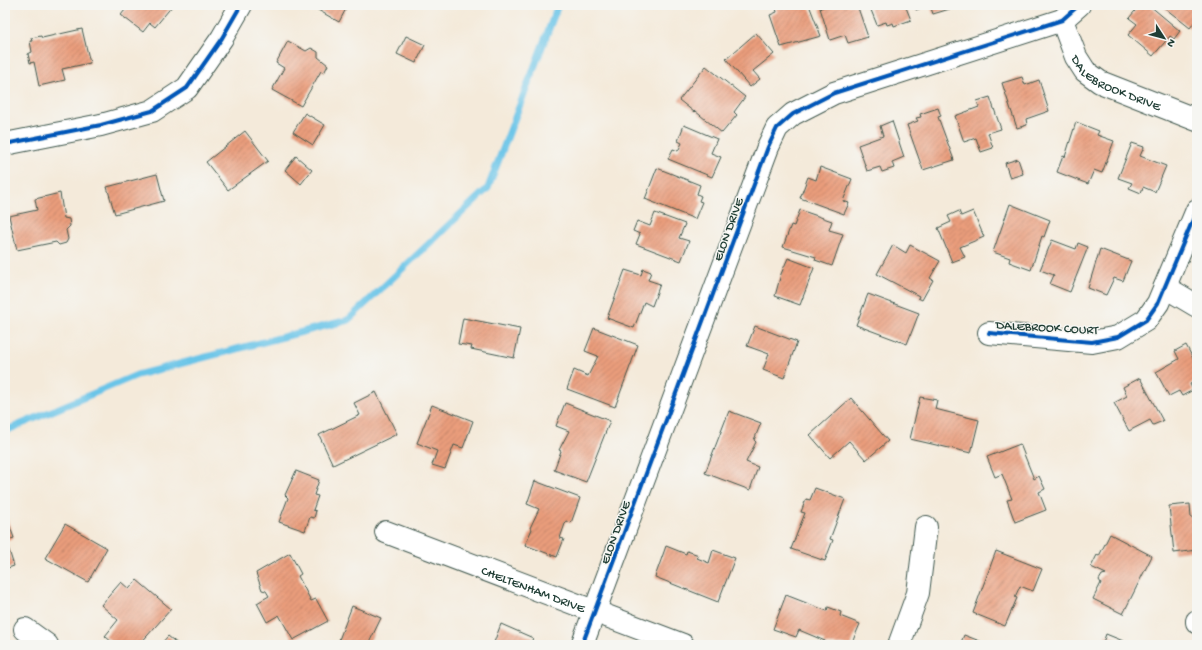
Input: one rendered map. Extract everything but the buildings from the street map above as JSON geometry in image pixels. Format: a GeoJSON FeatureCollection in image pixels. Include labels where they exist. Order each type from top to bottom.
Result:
{"type":"FeatureCollection","features":[{"type":"Feature","properties":{"kind":"street"},"geometry":{"type":"LineString","coordinates":[[5,144],[101,125],[152,111],[186,88],[222,38],[241,5]]}},
{"type":"Feature","properties":{"kind":"street","name":"ELON DRIVE"},"geometry":{"type":"LineString","coordinates":[[582,645],[768,147],[777,128],[793,114],[834,93],[1062,20],[1079,5]]}},
{"type":"Feature","properties":{"kind":"street","name":"DALEBROOK DRIVE"},"geometry":{"type":"LineString","coordinates":[[1062,20],[1076,57],[1085,70],[1100,82],[1197,120]]}},
{"type":"Feature","properties":{"kind":"street","name":"DALEBROOK COURT"},"geometry":{"type":"LineString","coordinates":[[989,333],[1092,342],[1118,337],[1146,320],[1158,303],[1197,210]]}},
{"type":"Feature","properties":{"kind":"street"},"geometry":{"type":"LineString","coordinates":[[1165,287],[1197,306]]}},
{"type":"Feature","properties":{"kind":"street"},"geometry":{"type":"LineString","coordinates":[[899,645],[918,593],[926,528]]}},
{"type":"Feature","properties":{"kind":"street","name":"CHELTENHAM DRIVE"},"geometry":{"type":"LineString","coordinates":[[386,532],[683,645]]}},
{"type":"Feature","properties":{"kind":"street"},"geometry":{"type":"LineString","coordinates":[[25,629],[47,645]]}},
{"type":"Feature","properties":{"kind":"waterway"},"geometry":{"type":"LineString","coordinates":[[5,431],[137,375],[348,320],[488,188],[558,5]]}},
{"type":"Feature","properties":{"kind":"cycle path"},"geometry":{"type":"LineString","coordinates":[[5,144],[101,125],[152,111],[187,88],[222,38],[241,5]]}},
{"type":"Feature","properties":{"kind":"cycle path"},"geometry":{"type":"LineString","coordinates":[[582,645],[768,147],[777,128],[793,114],[834,93],[1062,20],[1079,5]]}},
{"type":"Feature","properties":{"kind":"cycle path"},"geometry":{"type":"LineString","coordinates":[[989,333],[1092,342],[1118,337],[1146,320],[1158,303],[1197,210]]}}]}
